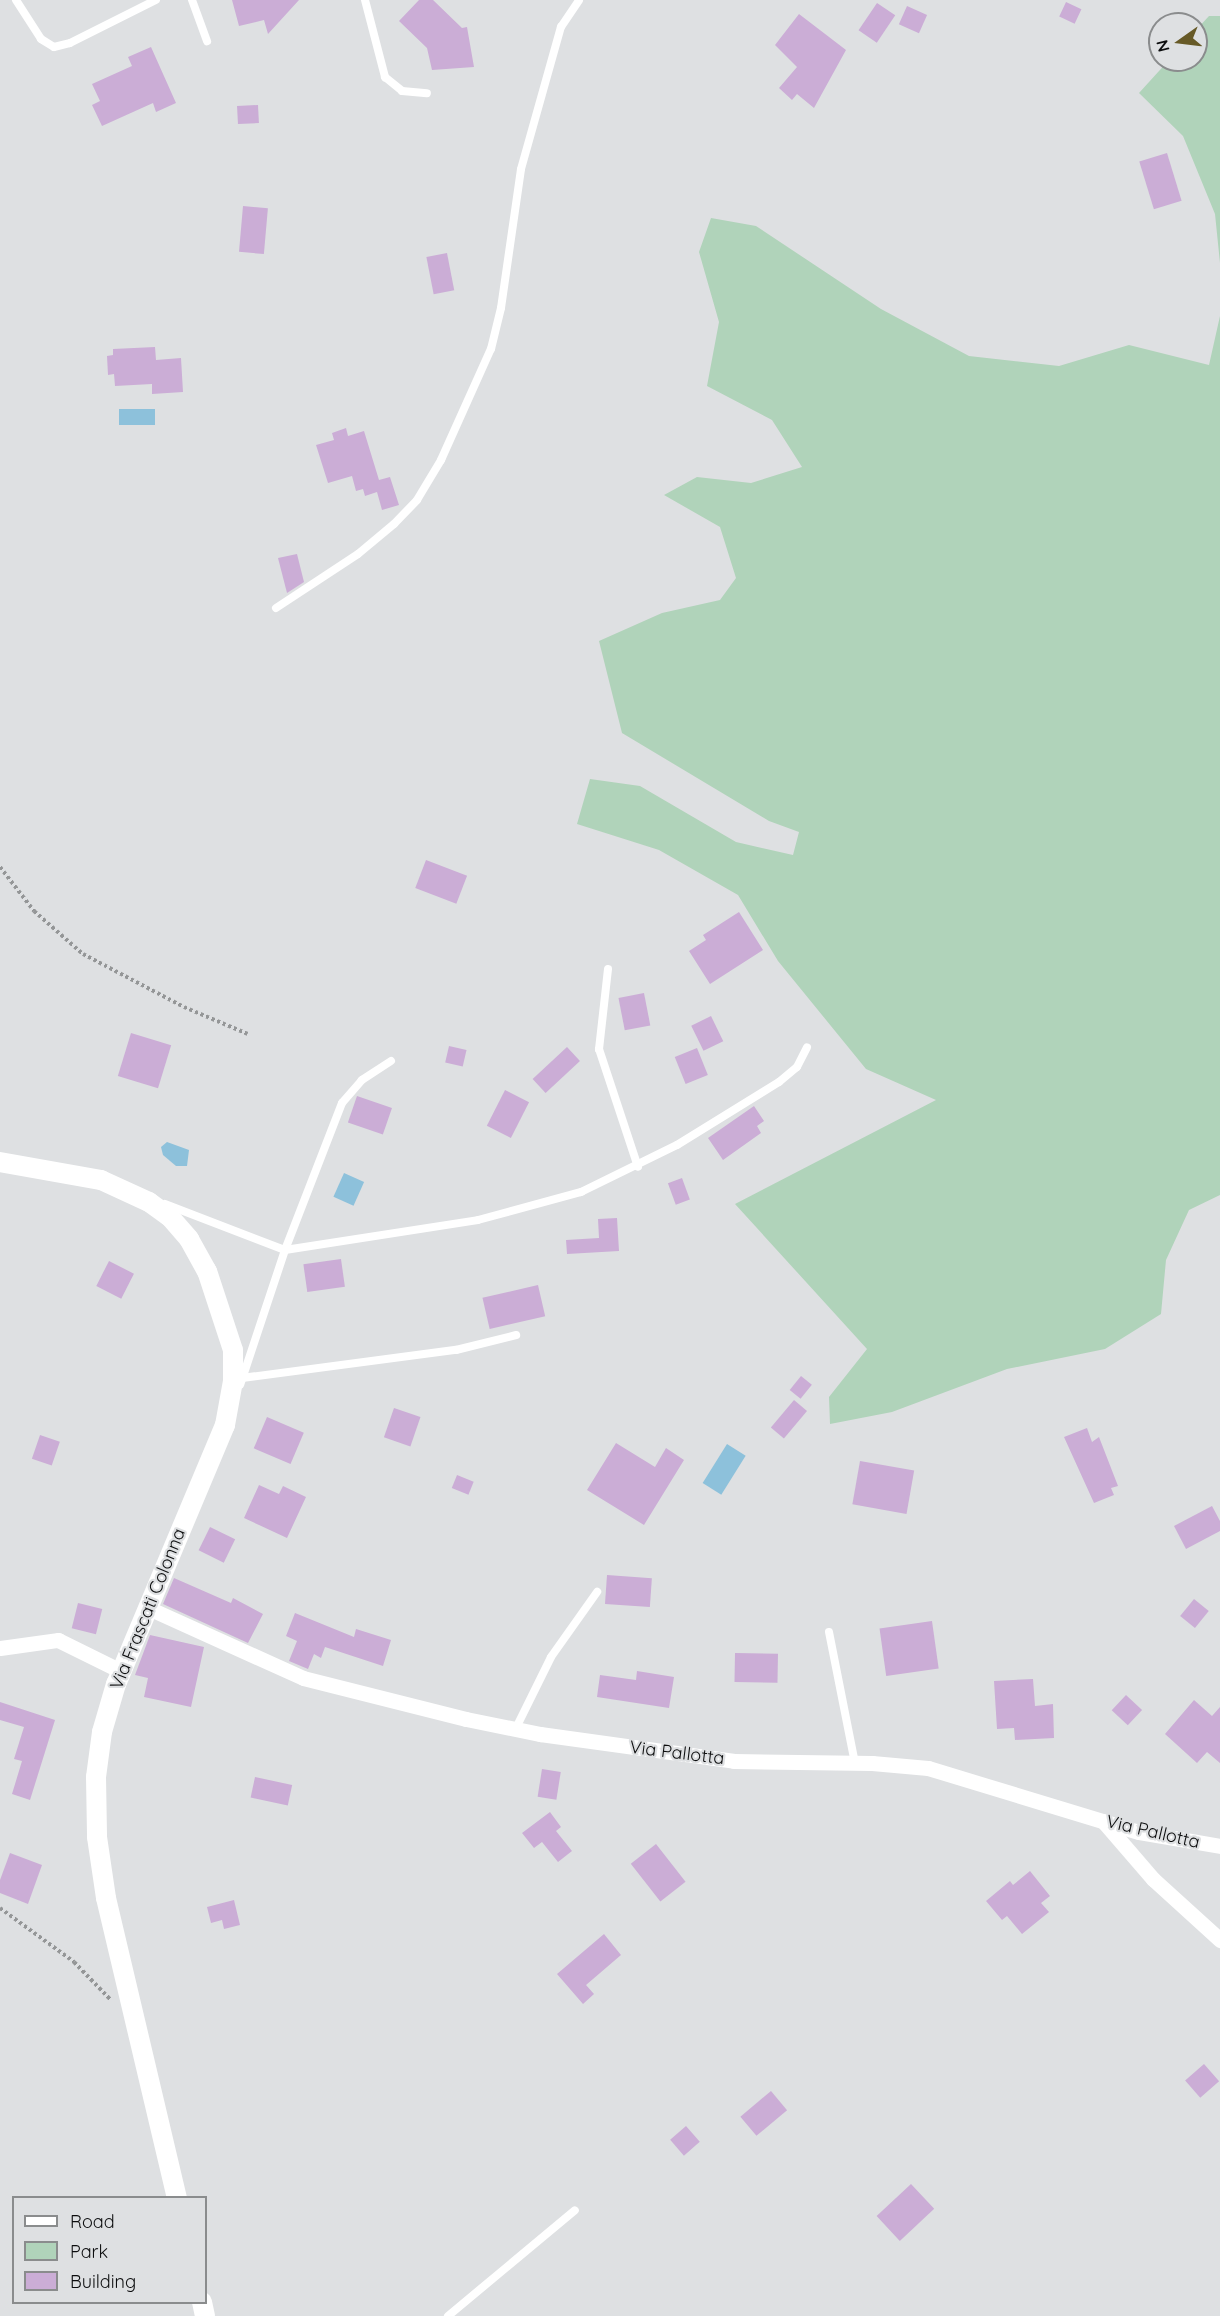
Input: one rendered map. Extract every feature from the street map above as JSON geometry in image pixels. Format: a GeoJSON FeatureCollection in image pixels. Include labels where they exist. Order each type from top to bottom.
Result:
{"type":"FeatureCollection","features":[{"type":"Feature","properties":{"kind":"street","name":"Via Frascati Colonna"},"geometry":{"type":"LineString","coordinates":[[0,1162],[101,1180],[143,1199],[170,1217],[183,1231],[207,1271],[229,1332],[234,1360],[230,1404],[223,1431],[146,1607],[121,1671],[98,1753],[97,1837],[112,1926],[177,2196]]}},
{"type":"Feature","properties":{"kind":"street","name":"Via Pallotta"},"geometry":{"type":"LineString","coordinates":[[146,1607],[316,1682],[515,1730],[742,1761],[855,1763],[939,1770],[1103,1821],[1166,1838],[1220,1846]]}},
{"type":"Feature","properties":{"kind":"street"},"geometry":{"type":"LineString","coordinates":[[0,1648],[57,1640],[121,1671]]}},
{"type":"Feature","properties":{"kind":"street"},"geometry":{"type":"LineString","coordinates":[[1103,1821],[1153,1879],[1220,1940]]}},
{"type":"Feature","properties":{"kind":"lane"},"geometry":{"type":"LineString","coordinates":[[16,0],[41,39],[54,47],[70,43],[156,0]]}},
{"type":"Feature","properties":{"kind":"lane"},"geometry":{"type":"LineString","coordinates":[[192,0],[207,41]]}},
{"type":"Feature","properties":{"kind":"lane"},"geometry":{"type":"LineString","coordinates":[[364,0],[385,77],[402,91],[428,93]]}},
{"type":"Feature","properties":{"kind":"lane"},"geometry":{"type":"LineString","coordinates":[[276,608],[358,554],[394,524],[417,500],[441,460],[491,349],[501,308],[521,169],[558,36],[567,14],[579,0]]}},
{"type":"Feature","properties":{"kind":"lane"},"geometry":{"type":"LineString","coordinates":[[608,969],[599,1050],[638,1167]]}},
{"type":"Feature","properties":{"kind":"lane"},"geometry":{"type":"LineString","coordinates":[[101,1180],[285,1250],[513,1213],[581,1192],[638,1167],[787,1077],[807,1047]]}},
{"type":"Feature","properties":{"kind":"lane"},"geometry":{"type":"LineString","coordinates":[[223,1431],[285,1250],[342,1103],[362,1080],[391,1061]]}},
{"type":"Feature","properties":{"kind":"lane"},"geometry":{"type":"LineString","coordinates":[[242,1378],[456,1350],[516,1335]]}},
{"type":"Feature","properties":{"kind":"lane"},"geometry":{"type":"LineString","coordinates":[[515,1730],[550,1658],[597,1592]]}},
{"type":"Feature","properties":{"kind":"lane"},"geometry":{"type":"LineString","coordinates":[[829,1632],[855,1763]]}},
{"type":"Feature","properties":{"kind":"lane"},"geometry":{"type":"LineString","coordinates":[[448,2316],[574,2210]]}},
{"type":"Feature","properties":{"kind":"path"},"geometry":{"type":"LineString","coordinates":[[0,867],[34,911],[83,954],[192,1011],[248,1034]]}},
{"type":"Feature","properties":{"kind":"path"},"geometry":{"type":"LineString","coordinates":[[0,1908],[74,1962],[112,2002]]}},
{"type":"Feature","properties":{"kind":"green space"},"geometry":{"type":"Polygon","coordinates":[[[1220,16],[1220,263],[1215,214],[1183,136],[1139,93],[1158,72],[1208,72],[1208,17],[1220,16]]]}},
{"type":"Feature","properties":{"kind":"green space"},"geometry":{"type":"Polygon","coordinates":[[[711,218],[756,226],[881,309],[969,356],[1059,366],[1129,345],[1209,365],[1220,316],[1220,1195],[1189,1210],[1166,1260],[1161,1314],[1105,1349],[1007,1369],[892,1412],[830,1424],[829,1397],[867,1349],[735,1204],[936,1100],[866,1069],[778,961],[738,895],[659,850],[577,824],[590,779],[640,786],[736,842],[793,855],[799,832],[769,821],[622,733],[599,641],[662,613],[720,600],[736,578],[720,527],[664,495],[697,477],[751,483],[802,467],[772,420],[707,386],[719,322],[699,252],[711,218]]]}},
{"type":"Feature","properties":{"kind":"water"},"geometry":{"type":"Polygon","coordinates":[[[119,409],[155,409],[155,425],[119,425],[119,409]]]}},
{"type":"Feature","properties":{"kind":"water"},"geometry":{"type":"Polygon","coordinates":[[[167,1142],[189,1150],[187,1166],[176,1166],[163,1155],[161,1147],[167,1142]]]}},
{"type":"Feature","properties":{"kind":"water"},"geometry":{"type":"Polygon","coordinates":[[[344,1173],[364,1182],[354,1206],[333,1197],[344,1173]]]}},
{"type":"Feature","properties":{"kind":"water"},"geometry":{"type":"Polygon","coordinates":[[[727,1444],[746,1456],[721,1495],[703,1483],[727,1444]]]}},
{"type":"Feature","properties":{"kind":"building"},"geometry":{"type":"Polygon","coordinates":[[[232,0],[299,0],[268,34],[264,20],[239,26],[232,0]]]}},
{"type":"Feature","properties":{"kind":"building"},"geometry":{"type":"Polygon","coordinates":[[[419,0],[433,0],[462,28],[467,27],[474,67],[432,70],[427,48],[399,21],[419,0]]]}},
{"type":"Feature","properties":{"kind":"building"},"geometry":{"type":"Polygon","coordinates":[[[1066,2],[1081,9],[1075,24],[1059,17],[1066,2]]]}},
{"type":"Feature","properties":{"kind":"building"},"geometry":{"type":"Polygon","coordinates":[[[877,3],[895,15],[877,43],[859,30],[877,3]]]}},
{"type":"Feature","properties":{"kind":"building"},"geometry":{"type":"Polygon","coordinates":[[[907,6],[927,15],[919,33],[899,24],[907,6]]]}},
{"type":"Feature","properties":{"kind":"building"},"geometry":{"type":"Polygon","coordinates":[[[799,14],[846,50],[814,108],[797,94],[792,100],[779,88],[797,67],[775,45],[799,14]]]}},
{"type":"Feature","properties":{"kind":"building"},"geometry":{"type":"Polygon","coordinates":[[[151,47],[176,103],[156,112],[153,103],[102,126],[92,105],[100,101],[92,84],[132,66],[128,57],[151,47]]]}},
{"type":"Feature","properties":{"kind":"building"},"geometry":{"type":"Polygon","coordinates":[[[258,105],[259,123],[238,124],[237,106],[258,105]]]}},
{"type":"Feature","properties":{"kind":"building"},"geometry":{"type":"Polygon","coordinates":[[[1167,153],[1182,201],[1154,209],[1139,161],[1167,153]]]}},
{"type":"Feature","properties":{"kind":"building"},"geometry":{"type":"Polygon","coordinates":[[[243,206],[268,208],[264,254],[239,252],[243,206]]]}},
{"type":"Feature","properties":{"kind":"building"},"geometry":{"type":"Polygon","coordinates":[[[447,253],[454,290],[434,294],[426,257],[447,253]]]}},
{"type":"Feature","properties":{"kind":"building"},"geometry":{"type":"Polygon","coordinates":[[[155,347],[156,360],[181,358],[183,392],[152,394],[152,384],[115,386],[114,374],[108,375],[107,356],[113,355],[113,349],[155,347]]]}},
{"type":"Feature","properties":{"kind":"building"},"geometry":{"type":"Polygon","coordinates":[[[346,428],[348,436],[364,431],[379,480],[390,477],[399,505],[382,510],[377,492],[365,496],[363,489],[356,491],[352,476],[328,483],[316,445],[334,440],[332,433],[346,428]]]}},
{"type":"Feature","properties":{"kind":"building"},"geometry":{"type":"Polygon","coordinates":[[[297,554],[304,582],[287,593],[278,558],[297,554]]]}},
{"type":"Feature","properties":{"kind":"building"},"geometry":{"type":"Polygon","coordinates":[[[426,860],[467,876],[456,904],[415,888],[426,860]]]}},
{"type":"Feature","properties":{"kind":"building"},"geometry":{"type":"Polygon","coordinates":[[[739,912],[763,950],[710,984],[689,951],[706,940],[703,935],[739,912]]]}},
{"type":"Feature","properties":{"kind":"building"},"geometry":{"type":"Polygon","coordinates":[[[644,993],[650,1025],[625,1030],[618,998],[644,993]]]}},
{"type":"Feature","properties":{"kind":"building"},"geometry":{"type":"Polygon","coordinates":[[[711,1016],[723,1041],[704,1051],[691,1026],[711,1016]]]}},
{"type":"Feature","properties":{"kind":"building"},"geometry":{"type":"Polygon","coordinates":[[[131,1033],[171,1045],[158,1088],[118,1076],[131,1033]]]}},
{"type":"Feature","properties":{"kind":"building"},"geometry":{"type":"Polygon","coordinates":[[[449,1046],[467,1050],[463,1067],[445,1063],[449,1046]]]}},
{"type":"Feature","properties":{"kind":"building"},"geometry":{"type":"Polygon","coordinates":[[[567,1047],[580,1061],[546,1093],[533,1079],[567,1047]]]}},
{"type":"Feature","properties":{"kind":"building"},"geometry":{"type":"Polygon","coordinates":[[[697,1048],[708,1075],[686,1084],[675,1057],[697,1048]]]}},
{"type":"Feature","properties":{"kind":"building"},"geometry":{"type":"Polygon","coordinates":[[[505,1090],[529,1102],[511,1138],[487,1126],[505,1090]]]}},
{"type":"Feature","properties":{"kind":"building"},"geometry":{"type":"Polygon","coordinates":[[[357,1096],[392,1108],[383,1135],[348,1122],[357,1096]]]}},
{"type":"Feature","properties":{"kind":"building"},"geometry":{"type":"Polygon","coordinates":[[[754,1106],[764,1121],[757,1126],[761,1133],[723,1160],[708,1138],[754,1106]]]}},
{"type":"Feature","properties":{"kind":"building"},"geometry":{"type":"Polygon","coordinates":[[[682,1178],[690,1200],[676,1205],[668,1183],[682,1178]]]}},
{"type":"Feature","properties":{"kind":"building"},"geometry":{"type":"Polygon","coordinates":[[[617,1218],[619,1251],[567,1254],[566,1240],[599,1238],[598,1219],[617,1218]]]}},
{"type":"Feature","properties":{"kind":"building"},"geometry":{"type":"Polygon","coordinates":[[[341,1259],[345,1287],[307,1292],[303,1264],[341,1259]]]}},
{"type":"Feature","properties":{"kind":"building"},"geometry":{"type":"Polygon","coordinates":[[[109,1261],[134,1274],[121,1299],[96,1286],[109,1261]]]}},
{"type":"Feature","properties":{"kind":"building"},"geometry":{"type":"Polygon","coordinates":[[[538,1285],[545,1316],[490,1329],[482,1298],[538,1285]]]}},
{"type":"Feature","properties":{"kind":"building"},"geometry":{"type":"Polygon","coordinates":[[[801,1376],[812,1385],[801,1399],[790,1390],[801,1376]]]}},
{"type":"Feature","properties":{"kind":"building"},"geometry":{"type":"Polygon","coordinates":[[[794,1400],[807,1411],[784,1439],[771,1428],[794,1400]]]}},
{"type":"Feature","properties":{"kind":"building"},"geometry":{"type":"Polygon","coordinates":[[[394,1408],[420,1417],[410,1446],[384,1437],[394,1408]]]}},
{"type":"Feature","properties":{"kind":"building"},"geometry":{"type":"Polygon","coordinates":[[[267,1417],[304,1433],[291,1464],[254,1448],[267,1417]]]}},
{"type":"Feature","properties":{"kind":"building"},"geometry":{"type":"Polygon","coordinates":[[[1087,1428],[1092,1442],[1099,1437],[1118,1486],[1111,1488],[1114,1495],[1094,1503],[1064,1437],[1087,1428]]]}},
{"type":"Feature","properties":{"kind":"building"},"geometry":{"type":"Polygon","coordinates":[[[40,1435],[60,1442],[52,1465],[32,1459],[40,1435]]]}},
{"type":"Feature","properties":{"kind":"building"},"geometry":{"type":"Polygon","coordinates":[[[616,1443],[655,1467],[666,1448],[684,1460],[644,1525],[587,1490],[616,1443]]]}},
{"type":"Feature","properties":{"kind":"building"},"geometry":{"type":"Polygon","coordinates":[[[860,1461],[914,1471],[907,1514],[852,1504],[860,1461]]]}},
{"type":"Feature","properties":{"kind":"building"},"geometry":{"type":"Polygon","coordinates":[[[457,1475],[474,1482],[468,1495],[452,1488],[457,1475]]]}},
{"type":"Feature","properties":{"kind":"building"},"geometry":{"type":"Polygon","coordinates":[[[259,1485],[279,1494],[283,1486],[306,1497],[287,1538],[244,1518],[259,1485]]]}},
{"type":"Feature","properties":{"kind":"building"},"geometry":{"type":"Polygon","coordinates":[[[1212,1506],[1220,1521],[1220,1531],[1186,1549],[1174,1526],[1212,1506]]]}},
{"type":"Feature","properties":{"kind":"building"},"geometry":{"type":"Polygon","coordinates":[[[210,1527],[235,1539],[224,1563],[199,1550],[210,1527]]]}},
{"type":"Feature","properties":{"kind":"building"},"geometry":{"type":"Polygon","coordinates":[[[607,1575],[652,1578],[650,1607],[605,1604],[607,1575]]]}},
{"type":"Feature","properties":{"kind":"building"},"geometry":{"type":"Polygon","coordinates":[[[174,1578],[231,1603],[233,1598],[263,1614],[248,1643],[163,1604],[174,1578]]]}},
{"type":"Feature","properties":{"kind":"building"},"geometry":{"type":"Polygon","coordinates":[[[1194,1599],[1209,1611],[1195,1628],[1180,1616],[1194,1599]]]}},
{"type":"Feature","properties":{"kind":"building"},"geometry":{"type":"Polygon","coordinates":[[[78,1603],[102,1609],[96,1634],[72,1628],[78,1603]]]}},
{"type":"Feature","properties":{"kind":"building"},"geometry":{"type":"Polygon","coordinates":[[[295,1613],[354,1637],[356,1629],[391,1640],[383,1666],[325,1647],[321,1658],[314,1654],[308,1669],[289,1661],[297,1641],[286,1636],[295,1613]]]}},
{"type":"Feature","properties":{"kind":"building"},"geometry":{"type":"Polygon","coordinates":[[[932,1621],[939,1669],[886,1676],[880,1628],[932,1621]]]}},
{"type":"Feature","properties":{"kind":"building"},"geometry":{"type":"Polygon","coordinates":[[[150,1635],[204,1647],[191,1707],[144,1697],[148,1678],[135,1675],[150,1635]]]}},
{"type":"Feature","properties":{"kind":"building"},"geometry":{"type":"Polygon","coordinates":[[[735,1653],[778,1654],[777,1683],[734,1682],[735,1653]]]}},
{"type":"Feature","properties":{"kind":"building"},"geometry":{"type":"Polygon","coordinates":[[[637,1671],[674,1677],[669,1708],[597,1697],[600,1675],[636,1680],[637,1671]]]}},
{"type":"Feature","properties":{"kind":"building"},"geometry":{"type":"Polygon","coordinates":[[[1033,1679],[1035,1706],[1053,1704],[1054,1738],[1015,1740],[1014,1728],[997,1729],[994,1681],[1033,1679]]]}},
{"type":"Feature","properties":{"kind":"building"},"geometry":{"type":"Polygon","coordinates":[[[1126,1695],[1142,1710],[1128,1725],[1112,1710],[1126,1695]]]}},
{"type":"Feature","properties":{"kind":"building"},"geometry":{"type":"Polygon","coordinates":[[[1194,1700],[1212,1716],[1220,1707],[1220,1763],[1207,1752],[1197,1763],[1165,1734],[1194,1700]]]}},
{"type":"Feature","properties":{"kind":"building"},"geometry":{"type":"Polygon","coordinates":[[[0,1702],[55,1720],[30,1800],[12,1794],[22,1761],[14,1759],[24,1727],[0,1720],[0,1702]]]}},
{"type":"Feature","properties":{"kind":"building"},"geometry":{"type":"Polygon","coordinates":[[[542,1769],[561,1772],[556,1800],[538,1797],[542,1769]]]}},
{"type":"Feature","properties":{"kind":"building"},"geometry":{"type":"Polygon","coordinates":[[[255,1777],[292,1785],[288,1805],[251,1798],[255,1777]]]}},
{"type":"Feature","properties":{"kind":"building"},"geometry":{"type":"Polygon","coordinates":[[[550,1812],[561,1827],[556,1831],[572,1851],[558,1862],[542,1842],[534,1848],[522,1833],[550,1812]]]}},
{"type":"Feature","properties":{"kind":"building"},"geometry":{"type":"Polygon","coordinates":[[[656,1844],[686,1882],[660,1902],[631,1864],[656,1844]]]}},
{"type":"Feature","properties":{"kind":"building"},"geometry":{"type":"Polygon","coordinates":[[[10,1853],[42,1865],[28,1904],[0,1893],[0,1880],[10,1853]]]}},
{"type":"Feature","properties":{"kind":"building"},"geometry":{"type":"Polygon","coordinates":[[[1030,1871],[1050,1896],[1041,1903],[1049,1912],[1022,1934],[1007,1916],[1002,1920],[986,1901],[1010,1881],[1013,1885],[1030,1871]]]}},
{"type":"Feature","properties":{"kind":"building"},"geometry":{"type":"Polygon","coordinates":[[[234,1900],[240,1925],[224,1929],[222,1920],[211,1923],[207,1907],[234,1900]]]}},
{"type":"Feature","properties":{"kind":"building"},"geometry":{"type":"Polygon","coordinates":[[[604,1934],[621,1955],[586,1985],[594,1994],[583,2004],[557,1974],[604,1934]]]}},
{"type":"Feature","properties":{"kind":"building"},"geometry":{"type":"Polygon","coordinates":[[[1204,2064],[1219,2081],[1200,2098],[1185,2080],[1204,2064]]]}},
{"type":"Feature","properties":{"kind":"building"},"geometry":{"type":"Polygon","coordinates":[[[771,2091],[787,2110],[756,2136],[740,2117],[771,2091]]]}},
{"type":"Feature","properties":{"kind":"building"},"geometry":{"type":"Polygon","coordinates":[[[686,2126],[700,2142],[684,2156],[670,2140],[686,2126]]]}},
{"type":"Feature","properties":{"kind":"building"},"geometry":{"type":"Polygon","coordinates":[[[911,2184],[934,2209],[900,2241],[877,2216],[911,2184]]]}}]}
